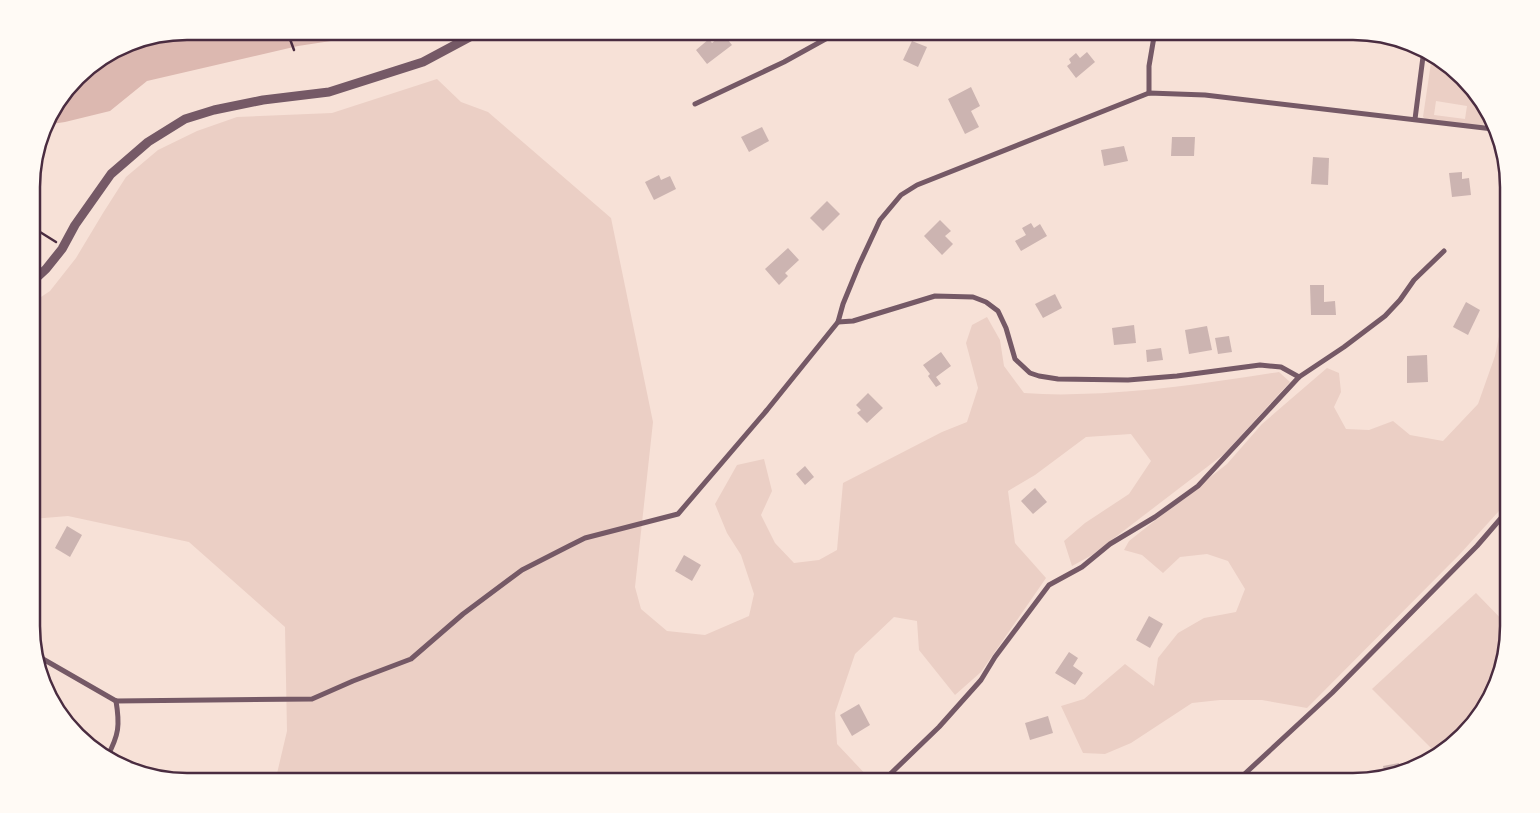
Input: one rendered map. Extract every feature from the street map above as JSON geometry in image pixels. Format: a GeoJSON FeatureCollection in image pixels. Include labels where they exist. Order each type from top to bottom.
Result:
{"type":"FeatureCollection","features":[{"type":"Feature","properties":{"kind":"street"},"geometry":{"type":"LineString","coordinates":[[40,275],[63,246],[75,225],[112,174],[148,142],[185,119],[214,110],[263,100],[329,92],[422,62],[464,40]]}},
{"type":"Feature","properties":{"kind":"street"},"geometry":{"type":"LineString","coordinates":[[695,104],[784,62],[824,40]]}},
{"type":"Feature","properties":{"kind":"street"},"geometry":{"type":"LineString","coordinates":[[1149,93],[1149,66],[1153,40]]}},
{"type":"Feature","properties":{"kind":"street"},"geometry":{"type":"LineString","coordinates":[[1415,119],[1423,58]]}},
{"type":"Feature","properties":{"kind":"street"},"geometry":{"type":"LineString","coordinates":[[44,660],[116,701],[312,699],[411,659],[463,614],[522,570],[585,538],[678,514],[767,410],[838,322],[849,288],[880,220],[902,195],[917,185],[1149,93],[1205,95],[1488,128]]}},
{"type":"Feature","properties":{"kind":"street"},"geometry":{"type":"LineString","coordinates":[[891,773],[939,727],[981,680],[995,657],[1049,585],[1082,567],[1104,548],[1198,486],[1299,377],[1344,347],[1385,316],[1400,300],[1414,280],[1444,251]]}},
{"type":"Feature","properties":{"kind":"street"},"geometry":{"type":"LineString","coordinates":[[838,322],[853,322],[935,296],[973,297],[986,302],[998,311],[1006,328],[1015,358],[1030,373],[1039,376],[1058,380],[1128,380],[1177,376],[1260,365],[1281,367],[1299,377]]}},
{"type":"Feature","properties":{"kind":"street"},"geometry":{"type":"LineString","coordinates":[[1248,773],[1332,693],[1477,546],[1500,519]]}},
{"type":"Feature","properties":{"kind":"street"},"geometry":{"type":"LineString","coordinates":[[110,751],[116,739],[119,717],[116,701]]}},
{"type":"Feature","properties":{"kind":"path"},"geometry":{"type":"LineString","coordinates":[[290,40],[294,50]]}},
{"type":"Feature","properties":{"kind":"path"},"geometry":{"type":"LineString","coordinates":[[40,232],[63,246]]}},
{"type":"Feature","properties":{"kind":"shaded area"},"geometry":{"type":"Polygon","coordinates":[[[177,40],[332,40],[147,81],[110,111],[54,124],[70,97],[90,76],[130,51],[149,45],[177,40]]]}},
{"type":"Feature","properties":{"kind":"shaded area"},"geometry":{"type":"Polygon","coordinates":[[[1431,63],[1443,70],[1470,97],[1484,121],[1483,128],[1429,121],[1423,117],[1431,63]],[[1436,101],[1434,115],[1465,119],[1467,106],[1436,101]]]}},
{"type":"Feature","properties":{"kind":"shaded area"},"geometry":{"type":"Polygon","coordinates":[[[437,79],[461,102],[488,112],[611,218],[653,422],[635,587],[641,609],[667,631],[705,635],[749,616],[754,594],[741,555],[727,533],[715,504],[737,465],[764,459],[772,491],[761,515],[775,543],[794,563],[819,560],[837,550],[843,483],[942,432],[967,422],[978,388],[966,343],[972,325],[987,317],[1000,340],[1004,366],[1024,393],[1128,392],[1279,372],[1290,382],[1224,454],[1092,555],[1072,566],[1064,541],[1085,523],[1129,494],[1151,461],[1131,434],[1086,437],[1035,475],[1008,491],[1015,543],[1046,578],[981,672],[955,695],[919,650],[917,621],[894,617],[855,654],[835,713],[837,744],[864,773],[277,773],[287,731],[285,627],[189,542],[68,516],[40,518],[40,298],[50,291],[76,258],[126,177],[158,150],[197,131],[237,117],[332,113],[437,79]]]}},
{"type":"Feature","properties":{"kind":"shaded area"},"geometry":{"type":"Polygon","coordinates":[[[1500,196],[1500,260],[1499,253],[1500,196]]]}},
{"type":"Feature","properties":{"kind":"shaded area"},"geometry":{"type":"Polygon","coordinates":[[[1500,331],[1500,510],[1460,554],[1307,708],[1262,700],[1220,700],[1192,703],[1131,743],[1105,754],[1083,753],[1061,706],[1084,699],[1125,664],[1154,686],[1158,658],[1178,633],[1204,618],[1236,612],[1245,589],[1228,561],[1207,554],[1180,557],[1163,573],[1142,555],[1124,550],[1129,541],[1227,464],[1262,424],[1327,368],[1339,373],[1341,392],[1334,407],[1346,429],[1369,430],[1393,421],[1410,435],[1443,441],[1478,404],[1495,356],[1500,331]]]}},
{"type":"Feature","properties":{"kind":"shaded area"},"geometry":{"type":"Polygon","coordinates":[[[1476,593],[1500,618],[1499,646],[1492,674],[1485,691],[1464,723],[1450,737],[1432,749],[1372,689],[1476,593]]]}},
{"type":"Feature","properties":{"kind":"building"},"geometry":{"type":"Polygon","coordinates":[[[708,40],[712,43],[716,40],[728,40],[732,45],[707,64],[696,50],[708,40]]]}},
{"type":"Feature","properties":{"kind":"building"},"geometry":{"type":"Polygon","coordinates":[[[912,41],[927,47],[918,67],[903,60],[912,41]]]}},
{"type":"Feature","properties":{"kind":"building"},"geometry":{"type":"Polygon","coordinates":[[[1087,52],[1095,62],[1076,78],[1067,66],[1071,63],[1069,59],[1076,53],[1080,58],[1087,52]]]}},
{"type":"Feature","properties":{"kind":"building"},"geometry":{"type":"Polygon","coordinates":[[[971,87],[980,106],[971,111],[979,127],[965,134],[948,99],[971,87]]]}},
{"type":"Feature","properties":{"kind":"building"},"geometry":{"type":"Polygon","coordinates":[[[762,127],[769,141],[749,152],[741,137],[762,127]]]}},
{"type":"Feature","properties":{"kind":"building"},"geometry":{"type":"Polygon","coordinates":[[[1172,137],[1195,137],[1194,156],[1171,156],[1172,137]]]}},
{"type":"Feature","properties":{"kind":"building"},"geometry":{"type":"Polygon","coordinates":[[[1124,146],[1128,161],[1104,166],[1101,150],[1124,146]]]}},
{"type":"Feature","properties":{"kind":"building"},"geometry":{"type":"Polygon","coordinates":[[[1313,157],[1329,158],[1328,185],[1311,184],[1313,157]]]}},
{"type":"Feature","properties":{"kind":"building"},"geometry":{"type":"Polygon","coordinates":[[[1462,172],[1462,179],[1469,178],[1471,195],[1452,197],[1449,173],[1462,172]]]}},
{"type":"Feature","properties":{"kind":"building"},"geometry":{"type":"Polygon","coordinates":[[[659,175],[661,180],[670,176],[676,189],[654,200],[645,182],[659,175]]]}},
{"type":"Feature","properties":{"kind":"building"},"geometry":{"type":"Polygon","coordinates":[[[827,201],[840,214],[823,231],[810,218],[827,201]]]}},
{"type":"Feature","properties":{"kind":"building"},"geometry":{"type":"Polygon","coordinates":[[[940,220],[951,231],[945,236],[953,244],[942,255],[924,236],[940,220]]]}},
{"type":"Feature","properties":{"kind":"building"},"geometry":{"type":"Polygon","coordinates":[[[1031,223],[1034,228],[1040,224],[1047,236],[1021,251],[1015,241],[1026,235],[1022,228],[1031,223]]]}},
{"type":"Feature","properties":{"kind":"building"},"geometry":{"type":"Polygon","coordinates":[[[788,248],[799,260],[785,273],[788,276],[779,285],[765,269],[788,248]]]}},
{"type":"Feature","properties":{"kind":"building"},"geometry":{"type":"Polygon","coordinates":[[[1310,285],[1324,285],[1324,302],[1335,301],[1336,315],[1311,315],[1310,285]]]}},
{"type":"Feature","properties":{"kind":"building"},"geometry":{"type":"Polygon","coordinates":[[[1055,294],[1062,308],[1043,318],[1035,304],[1055,294]]]}},
{"type":"Feature","properties":{"kind":"building"},"geometry":{"type":"Polygon","coordinates":[[[1466,302],[1480,310],[1468,335],[1453,327],[1466,302]]]}},
{"type":"Feature","properties":{"kind":"building"},"geometry":{"type":"Polygon","coordinates":[[[1134,325],[1136,343],[1114,345],[1112,328],[1134,325]]]}},
{"type":"Feature","properties":{"kind":"building"},"geometry":{"type":"Polygon","coordinates":[[[1207,326],[1212,350],[1189,354],[1185,330],[1207,326]]]}},
{"type":"Feature","properties":{"kind":"building"},"geometry":{"type":"Polygon","coordinates":[[[1229,336],[1232,352],[1218,354],[1215,338],[1229,336]]]}},
{"type":"Feature","properties":{"kind":"building"},"geometry":{"type":"Polygon","coordinates":[[[1161,348],[1163,360],[1147,362],[1146,350],[1161,348]]]}},
{"type":"Feature","properties":{"kind":"building"},"geometry":{"type":"Polygon","coordinates":[[[941,352],[951,366],[936,377],[941,384],[936,387],[923,365],[941,352]]]}},
{"type":"Feature","properties":{"kind":"building"},"geometry":{"type":"Polygon","coordinates":[[[1427,355],[1428,382],[1407,383],[1407,356],[1427,355]]]}},
{"type":"Feature","properties":{"kind":"building"},"geometry":{"type":"Polygon","coordinates":[[[868,393],[883,408],[867,423],[857,413],[861,410],[856,405],[868,393]]]}},
{"type":"Feature","properties":{"kind":"building"},"geometry":{"type":"Polygon","coordinates":[[[805,466],[814,477],[805,485],[796,474],[805,466]]]}},
{"type":"Feature","properties":{"kind":"building"},"geometry":{"type":"Polygon","coordinates":[[[1035,488],[1047,502],[1033,514],[1021,501],[1035,488]]]}},
{"type":"Feature","properties":{"kind":"building"},"geometry":{"type":"Polygon","coordinates":[[[67,526],[82,535],[70,557],[55,548],[67,526]]]}},
{"type":"Feature","properties":{"kind":"building"},"geometry":{"type":"Polygon","coordinates":[[[684,555],[701,565],[692,581],[675,571],[684,555]]]}},
{"type":"Feature","properties":{"kind":"building"},"geometry":{"type":"Polygon","coordinates":[[[1149,616],[1163,624],[1150,648],[1136,640],[1149,616]]]}},
{"type":"Feature","properties":{"kind":"building"},"geometry":{"type":"Polygon","coordinates":[[[1069,652],[1078,658],[1073,666],[1083,673],[1075,685],[1055,673],[1069,652]]]}},
{"type":"Feature","properties":{"kind":"building"},"geometry":{"type":"Polygon","coordinates":[[[859,704],[870,725],[852,736],[840,715],[859,704]]]}},
{"type":"Feature","properties":{"kind":"building"},"geometry":{"type":"Polygon","coordinates":[[[1048,716],[1053,733],[1030,740],[1025,723],[1048,716]]]}},
{"type":"Feature","properties":{"kind":"building"},"geometry":{"type":"Polygon","coordinates":[[[1399,763],[1399,765],[1384,770],[1383,766],[1399,763]]]}}]}
